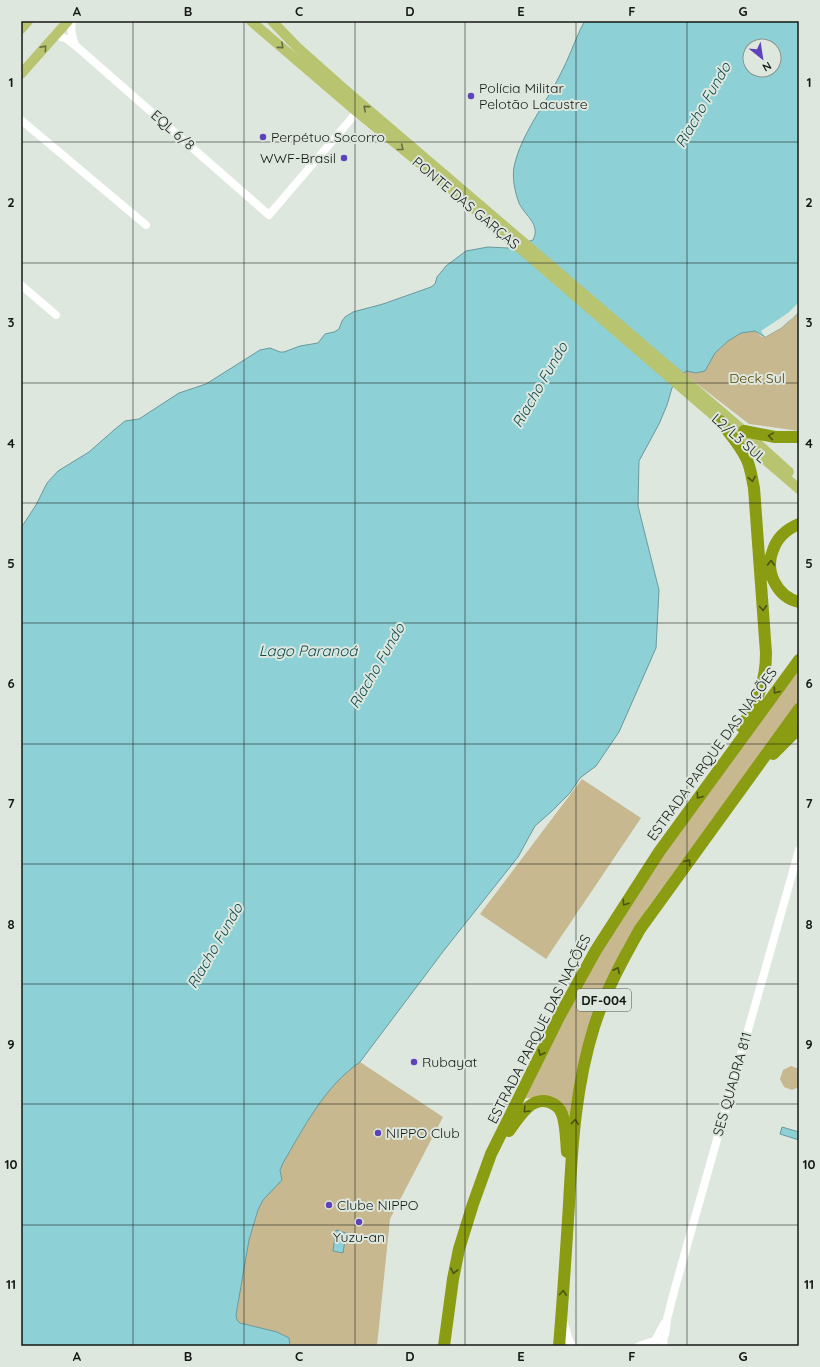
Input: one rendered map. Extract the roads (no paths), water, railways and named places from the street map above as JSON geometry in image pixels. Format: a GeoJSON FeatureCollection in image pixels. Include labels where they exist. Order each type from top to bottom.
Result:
{"type":"FeatureCollection","features":[{"type":"Feature","properties":{"kind":"highway"},"geometry":{"type":"LineString","coordinates":[[719,769],[759,695],[766,667],[752,481],[747,460],[720,421]]}},
{"type":"Feature","properties":{"kind":"highway"},"geometry":{"type":"LineString","coordinates":[[744,431],[776,437],[799,437]]}},
{"type":"Feature","properties":{"kind":"highway"},"geometry":{"type":"LineString","coordinates":[[799,524],[780,537],[772,551],[771,559],[773,580],[778,589],[785,596],[799,602]]}},
{"type":"Feature","properties":{"kind":"highway","name":"ESTRADA PARQUE DAS NAÇÕES"},"geometry":{"type":"LineString","coordinates":[[444,1346],[452,1286],[459,1249],[491,1154],[559,1017],[596,950],[659,852],[799,660]]}},
{"type":"Feature","properties":{"kind":"highway","name":"DF-004"},"geometry":{"type":"LineString","coordinates":[[559,1346],[570,1179],[577,1102],[587,1054],[604,998],[640,929],[799,709]]}},
{"type":"Feature","properties":{"kind":"highway"},"geometry":{"type":"LineString","coordinates":[[754,771],[799,728]]}},
{"type":"Feature","properties":{"kind":"highway"},"geometry":{"type":"LineString","coordinates":[[491,1154],[525,1110],[532,1104],[546,1101],[559,1108],[563,1115],[570,1179]]}},
{"type":"Feature","properties":{"kind":"main road"},"geometry":{"type":"LineString","coordinates":[[21,29],[28,21]]}},
{"type":"Feature","properties":{"kind":"main road"},"geometry":{"type":"LineString","coordinates":[[21,74],[68,21]]}},
{"type":"Feature","properties":{"kind":"main road","name":"PONTE DAS GARÇAS"},"geometry":{"type":"LineString","coordinates":[[251,21],[357,112],[500,227],[695,390]]}},
{"type":"Feature","properties":{"kind":"main road","name":"PONTE DAS GARÇAS"},"geometry":{"type":"LineString","coordinates":[[272,21],[297,47],[337,83],[679,387]]}},
{"type":"Feature","properties":{"kind":"main road","name":"L2/L3 SUL"},"geometry":{"type":"LineString","coordinates":[[679,387],[799,489]]}},
{"type":"Feature","properties":{"kind":"main road","name":"L2/L3 SUL"},"geometry":{"type":"LineString","coordinates":[[695,390],[799,480]]}},
{"type":"Feature","properties":{"kind":"street"},"geometry":{"type":"LineString","coordinates":[[72,21],[72,37],[76,46]]}},
{"type":"Feature","properties":{"kind":"street","name":"EQL 6/8"},"geometry":{"type":"LineString","coordinates":[[55,35],[67,39],[76,46],[269,215],[357,112]]}},
{"type":"Feature","properties":{"kind":"street"},"geometry":{"type":"LineString","coordinates":[[21,120],[146,225]]}},
{"type":"Feature","properties":{"kind":"street"},"geometry":{"type":"LineString","coordinates":[[21,285],[56,315]]}},
{"type":"Feature","properties":{"kind":"street","name":"SES QUADRA 811"},"geometry":{"type":"LineString","coordinates":[[660,1343],[666,1330],[667,1319],[747,1030],[763,979],[799,850]]}},
{"type":"Feature","properties":{"kind":"street"},"geometry":{"type":"LineString","coordinates":[[562,1315],[572,1346]]}},
{"type":"Feature","properties":{"kind":"street"},"geometry":{"type":"LineString","coordinates":[[639,1346],[660,1343]]}},
{"type":"Feature","properties":{"kind":"water","name":"Lago Paranoá"},"geometry":{"type":"Polygon","coordinates":[[[585,21],[799,21],[799,312],[781,328],[765,337],[755,331],[741,333],[728,341],[715,353],[705,371],[696,373],[687,371],[683,373],[672,388],[659,424],[639,461],[638,506],[659,590],[656,648],[619,732],[596,766],[580,778],[570,793],[535,826],[518,857],[445,949],[360,1062],[336,1083],[316,1108],[283,1163],[280,1170],[282,1180],[263,1200],[258,1210],[249,1240],[236,1315],[237,1320],[240,1323],[277,1332],[289,1338],[290,1346],[21,1346],[21,528],[36,505],[47,483],[58,471],[89,452],[125,421],[139,419],[179,393],[206,384],[260,350],[270,348],[284,352],[300,346],[318,343],[325,334],[339,329],[345,317],[353,312],[383,304],[431,287],[435,284],[437,277],[446,266],[466,251],[488,247],[508,248],[533,240],[535,234],[534,225],[519,203],[516,194],[513,172],[517,155],[522,143],[566,63],[585,21]]]}},
{"type":"Feature","properties":{"kind":"water"},"geometry":{"type":"Polygon","coordinates":[[[782,1127],[799,1132],[799,1140],[780,1134],[782,1127]]]}},
{"type":"Feature","properties":{"kind":"water"},"geometry":{"type":"Polygon","coordinates":[[[336,1230],[346,1233],[343,1253],[333,1251],[336,1230]]]}},
{"type":"Feature","properties":{"kind":"place","name":"Polícia Militar Pelotão Lacustre"},"geometry":{"type":"Point","coordinates":[471,96]}},
{"type":"Feature","properties":{"kind":"place","name":"Perpétuo Socorro"},"geometry":{"type":"Point","coordinates":[263,137]}},
{"type":"Feature","properties":{"kind":"place","name":"WWF-Brasil"},"geometry":{"type":"Point","coordinates":[344,158]}},
{"type":"Feature","properties":{"kind":"place","name":"Rubayat"},"geometry":{"type":"Point","coordinates":[414,1062]}},
{"type":"Feature","properties":{"kind":"place","name":"NIPPO Club"},"geometry":{"type":"Point","coordinates":[378,1133]}},
{"type":"Feature","properties":{"kind":"place","name":"Clube NIPPO"},"geometry":{"type":"Point","coordinates":[329,1205]}},
{"type":"Feature","properties":{"kind":"place","name":"Yuzu-an"},"geometry":{"type":"Point","coordinates":[359,1222]}},
{"type":"Feature","properties":{"kind":"water label","name":"Riacho Fundo"},"geometry":{"type":"Point","coordinates":[703,105]}},
{"type":"Feature","properties":{"kind":"water label","name":"Riacho Fundo"},"geometry":{"type":"Point","coordinates":[540,385]}},
{"type":"Feature","properties":{"kind":"water label","name":"Riacho Fundo"},"geometry":{"type":"Point","coordinates":[377,666]}},
{"type":"Feature","properties":{"kind":"water label","name":"Riacho Fundo"},"geometry":{"type":"Point","coordinates":[215,946]}},
{"type":"Feature","properties":{"kind":"park label","name":"Deck Sul"},"geometry":{"type":"Point","coordinates":[757,378]}}]}
